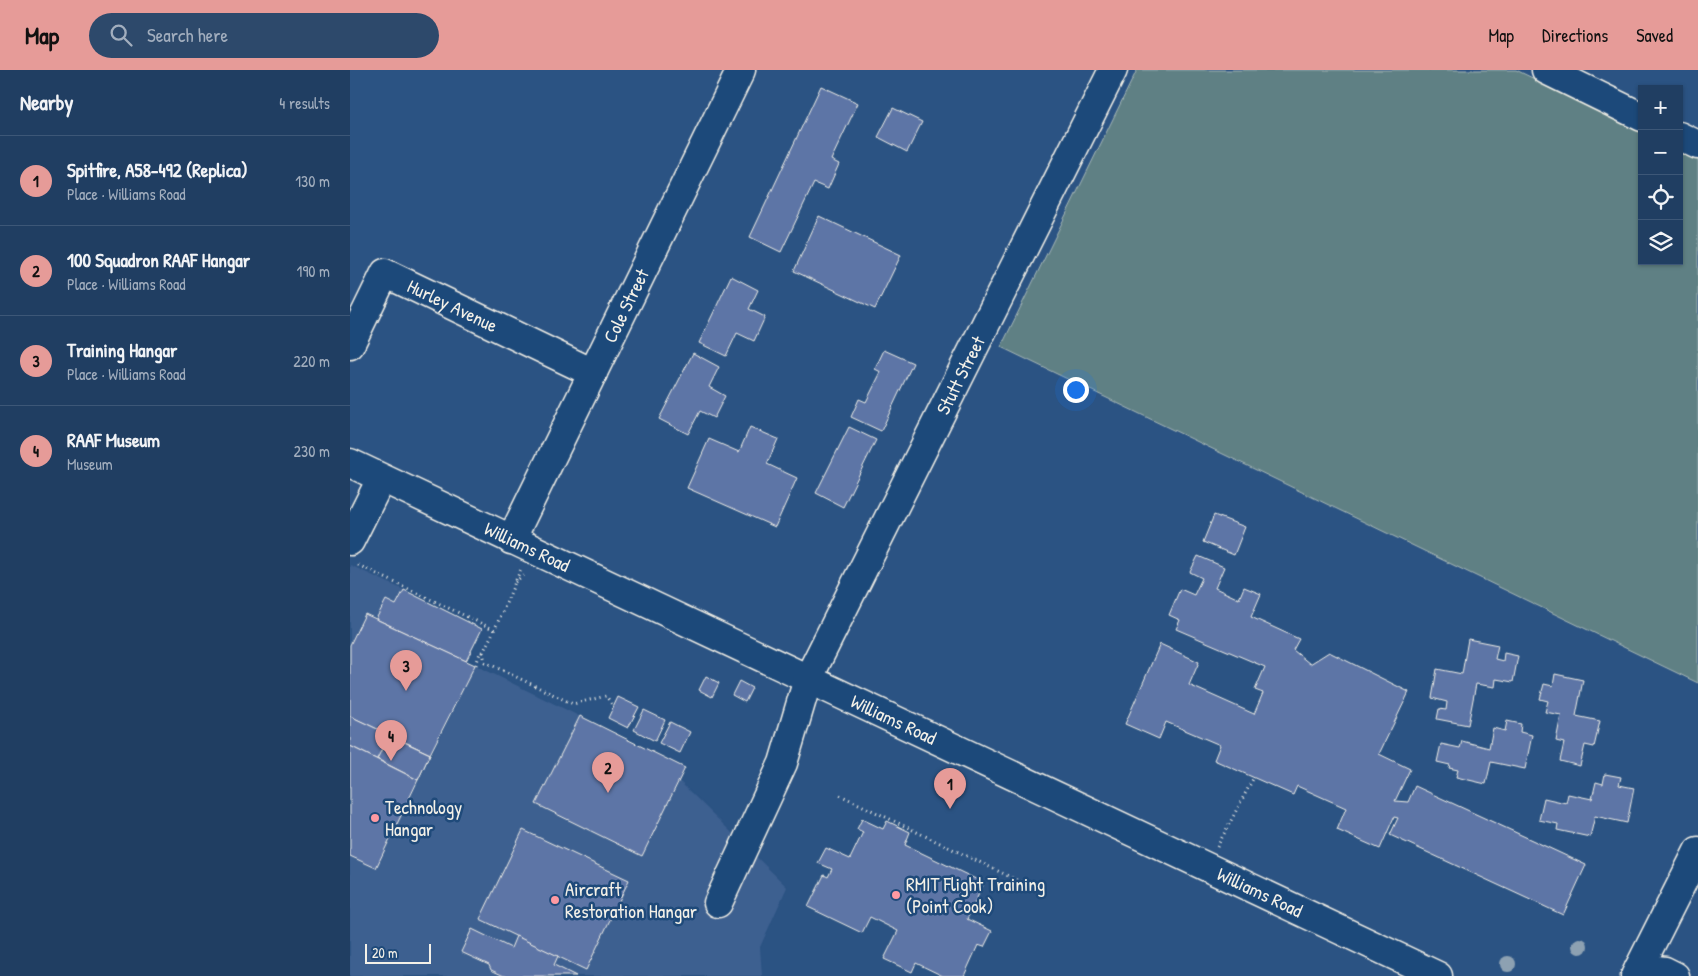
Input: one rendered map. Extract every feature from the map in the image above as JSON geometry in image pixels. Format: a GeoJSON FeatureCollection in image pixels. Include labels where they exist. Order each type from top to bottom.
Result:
{"type":"FeatureCollection","features":[{"type":"Feature","properties":{"kind":"street","name":"Cole Street"},"geometry":{"type":"LineString","coordinates":[[511,540],[741,70]]}},
{"type":"Feature","properties":{"kind":"street","name":"Stutt Street"},"geometry":{"type":"LineString","coordinates":[[718,903],[784,763],[808,679],[1113,70]]}},
{"type":"Feature","properties":{"kind":"street"},"geometry":{"type":"LineString","coordinates":[[1546,70],[1638,115]]}},
{"type":"Feature","properties":{"kind":"street"},"geometry":{"type":"LineString","coordinates":[[1683,138],[1698,145]]}},
{"type":"Feature","properties":{"kind":"street","name":"Hurley Avenue"},"geometry":{"type":"LineString","coordinates":[[350,345],[385,273],[593,373]]}},
{"type":"Feature","properties":{"kind":"street","name":"Williams Road"},"geometry":{"type":"LineString","coordinates":[[350,463],[1438,976]]}},
{"type":"Feature","properties":{"kind":"street"},"geometry":{"type":"LineString","coordinates":[[350,541],[381,479]]}},
{"type":"Feature","properties":{"kind":"street"},"geometry":{"type":"LineString","coordinates":[[1675,976],[1665,971],[1637,972],[1698,851]]}},
{"type":"Feature","properties":{"kind":"path"},"geometry":{"type":"LineString","coordinates":[[350,561],[495,630]]}},
{"type":"Feature","properties":{"kind":"path"},"geometry":{"type":"LineString","coordinates":[[476,665],[480,653],[484,652],[495,630],[508,595],[522,567]]}},
{"type":"Feature","properties":{"kind":"path"},"geometry":{"type":"LineString","coordinates":[[484,652],[485,662],[573,704],[606,696],[613,706]]}},
{"type":"Feature","properties":{"kind":"path"},"geometry":{"type":"LineString","coordinates":[[1214,854],[1254,777]]}},
{"type":"Feature","properties":{"kind":"path"},"geometry":{"type":"LineString","coordinates":[[840,795],[1025,884]]}},
{"type":"Feature","properties":{"kind":"shaded area"},"geometry":{"type":"Polygon","coordinates":[[[350,565],[404,590],[396,605],[386,600],[376,619],[365,614],[350,645],[350,565]]]}},
{"type":"Feature","properties":{"kind":"shaded area"},"geometry":{"type":"Polygon","coordinates":[[[475,665],[685,768],[679,781],[787,887],[760,947],[762,976],[350,976],[350,856],[376,868],[475,665]]]}},
{"type":"Feature","properties":{"kind":"green space"},"geometry":{"type":"Polygon","coordinates":[[[1137,70],[1516,70],[1638,129],[1638,265],[1683,265],[1683,152],[1698,159],[1698,683],[1001,347],[1137,70]]]}},
{"type":"Feature","properties":{"kind":"building"},"geometry":{"type":"Polygon","coordinates":[[[821,86],[858,103],[831,160],[839,164],[828,189],[814,183],[781,252],[750,237],[821,86]]]}},
{"type":"Feature","properties":{"kind":"building"},"geometry":{"type":"Polygon","coordinates":[[[893,108],[922,122],[907,152],[878,137],[893,108]]]}},
{"type":"Feature","properties":{"kind":"building"},"geometry":{"type":"Polygon","coordinates":[[[819,216],[901,255],[875,309],[794,271],[819,216]]]}},
{"type":"Feature","properties":{"kind":"building"},"geometry":{"type":"Polygon","coordinates":[[[731,276],[758,290],[749,309],[765,317],[754,341],[737,333],[726,356],[699,343],[731,276]]]}},
{"type":"Feature","properties":{"kind":"building"},"geometry":{"type":"Polygon","coordinates":[[[884,350],[913,363],[881,431],[851,417],[859,399],[866,402],[881,372],[875,369],[884,350]]]}},
{"type":"Feature","properties":{"kind":"building"},"geometry":{"type":"Polygon","coordinates":[[[693,353],[719,367],[709,387],[725,396],[714,418],[700,411],[688,434],[659,419],[693,353]]]}},
{"type":"Feature","properties":{"kind":"building"},"geometry":{"type":"Polygon","coordinates":[[[750,427],[778,439],[767,464],[797,478],[775,527],[687,488],[709,439],[739,452],[750,427]]]}},
{"type":"Feature","properties":{"kind":"building"},"geometry":{"type":"Polygon","coordinates":[[[849,427],[876,440],[843,507],[816,493],[849,427]]]}},
{"type":"Feature","properties":{"kind":"building"},"geometry":{"type":"Polygon","coordinates":[[[1214,515],[1245,527],[1234,555],[1203,542],[1214,515]]]}},
{"type":"Feature","properties":{"kind":"building"},"geometry":{"type":"Polygon","coordinates":[[[1198,556],[1224,567],[1215,588],[1239,599],[1244,587],[1261,594],[1251,617],[1299,639],[1293,650],[1310,664],[1329,652],[1409,692],[1379,754],[1410,769],[1395,801],[1408,802],[1415,786],[1586,865],[1563,915],[1390,835],[1398,818],[1394,817],[1380,849],[1337,830],[1346,808],[1297,786],[1293,795],[1214,760],[1220,745],[1166,722],[1159,739],[1125,724],[1160,644],[1199,662],[1189,685],[1254,714],[1263,693],[1255,690],[1265,667],[1176,629],[1180,620],[1169,615],[1180,589],[1194,595],[1202,578],[1190,572],[1198,556]]]}},
{"type":"Feature","properties":{"kind":"building"},"geometry":{"type":"Polygon","coordinates":[[[404,590],[482,629],[466,661],[376,619],[386,600],[396,605],[404,590]]]}},
{"type":"Feature","properties":{"kind":"building"},"geometry":{"type":"Polygon","coordinates":[[[365,614],[475,665],[430,754],[350,716],[350,645],[365,614]]]}},
{"type":"Feature","properties":{"kind":"building"},"geometry":{"type":"Polygon","coordinates":[[[1468,639],[1498,645],[1495,659],[1503,661],[1504,653],[1518,656],[1513,682],[1496,679],[1495,687],[1476,684],[1468,725],[1437,719],[1439,709],[1446,710],[1447,702],[1432,698],[1437,669],[1462,674],[1468,639]]]}},
{"type":"Feature","properties":{"kind":"building"},"geometry":{"type":"Polygon","coordinates":[[[1555,674],[1583,680],[1576,716],[1600,721],[1594,747],[1585,745],[1580,766],[1560,761],[1564,743],[1556,741],[1561,715],[1545,712],[1548,701],[1540,699],[1544,684],[1553,686],[1555,674]]]}},
{"type":"Feature","properties":{"kind":"building"},"geometry":{"type":"Polygon","coordinates":[[[706,676],[719,683],[712,697],[699,690],[706,676]]]}},
{"type":"Feature","properties":{"kind":"building"},"geometry":{"type":"Polygon","coordinates":[[[739,681],[752,688],[745,702],[732,695],[739,681]]]}},
{"type":"Feature","properties":{"kind":"building"},"geometry":{"type":"Polygon","coordinates":[[[618,697],[639,707],[628,728],[608,718],[618,697]]]}},
{"type":"Feature","properties":{"kind":"building"},"geometry":{"type":"Polygon","coordinates":[[[644,710],[665,720],[655,741],[634,730],[644,710]]]}},
{"type":"Feature","properties":{"kind":"building"},"geometry":{"type":"Polygon","coordinates":[[[350,716],[430,754],[418,780],[350,746],[350,716]]]}},
{"type":"Feature","properties":{"kind":"building"},"geometry":{"type":"Polygon","coordinates":[[[580,716],[685,768],[642,856],[536,804],[580,716]]]}},
{"type":"Feature","properties":{"kind":"building"},"geometry":{"type":"Polygon","coordinates":[[[1507,721],[1521,724],[1520,732],[1532,735],[1525,769],[1491,762],[1486,784],[1456,777],[1458,770],[1449,768],[1450,765],[1437,762],[1441,744],[1460,748],[1462,741],[1489,748],[1493,728],[1505,731],[1507,721]]]}},
{"type":"Feature","properties":{"kind":"building"},"geometry":{"type":"Polygon","coordinates":[[[670,722],[690,732],[680,753],[659,743],[670,722]]]}},
{"type":"Feature","properties":{"kind":"building"},"geometry":{"type":"Polygon","coordinates":[[[389,735],[430,754],[418,780],[377,759],[389,735]]]}},
{"type":"Feature","properties":{"kind":"building","name":"Technology Hangar"},"geometry":{"type":"Polygon","coordinates":[[[350,746],[418,780],[376,868],[350,856],[350,746]]]}},
{"type":"Feature","properties":{"kind":"building"},"geometry":{"type":"Polygon","coordinates":[[[1605,774],[1621,777],[1619,785],[1634,788],[1627,823],[1595,816],[1590,837],[1557,830],[1558,824],[1539,820],[1544,798],[1566,803],[1568,794],[1592,799],[1596,782],[1603,784],[1605,774]]]}},
{"type":"Feature","properties":{"kind":"building","name":"RMIT Flight Training (Point Cook)"},"geometry":{"type":"Polygon","coordinates":[[[862,819],[883,829],[887,821],[910,832],[905,845],[984,883],[967,919],[992,931],[984,947],[978,945],[964,976],[943,976],[916,963],[912,972],[884,959],[898,931],[870,917],[862,933],[808,907],[824,875],[828,877],[832,869],[818,863],[826,848],[850,859],[863,832],[857,829],[862,819]]]}},
{"type":"Feature","properties":{"kind":"building","name":"Aircraft Restoration Hangar"},"geometry":{"type":"Polygon","coordinates":[[[523,830],[629,880],[586,970],[480,919],[523,830]]]}},
{"type":"Feature","properties":{"kind":"building"},"geometry":{"type":"Polygon","coordinates":[[[472,929],[511,948],[516,936],[558,956],[554,965],[576,976],[504,976],[491,970],[489,965],[461,952],[472,929]]]}},
{"type":"Feature","properties":{"kind":"place","name":"Training Hangar"},"geometry":{"type":"Point","coordinates":[406,691]}},
{"type":"Feature","properties":{"kind":"place","name":"RAAF Museum"},"geometry":{"type":"Point","coordinates":[391,761]}},
{"type":"Feature","properties":{"kind":"place","name":"100 Squadron RAAF Hangar"},"geometry":{"type":"Point","coordinates":[608,793]}},
{"type":"Feature","properties":{"kind":"place","name":"Spitfire, A58-492 (Replica)"},"geometry":{"type":"Point","coordinates":[950,809]}},
{"type":"Feature","properties":{"kind":"place","name":"Technology Hangar"},"geometry":{"type":"Point","coordinates":[375,818]}},
{"type":"Feature","properties":{"kind":"place","name":"RMIT Flight Training (Point Cook)"},"geometry":{"type":"Point","coordinates":[896,895]}},
{"type":"Feature","properties":{"kind":"place","name":"Aircraft Restoration Hangar"},"geometry":{"type":"Point","coordinates":[555,900]}}]}
